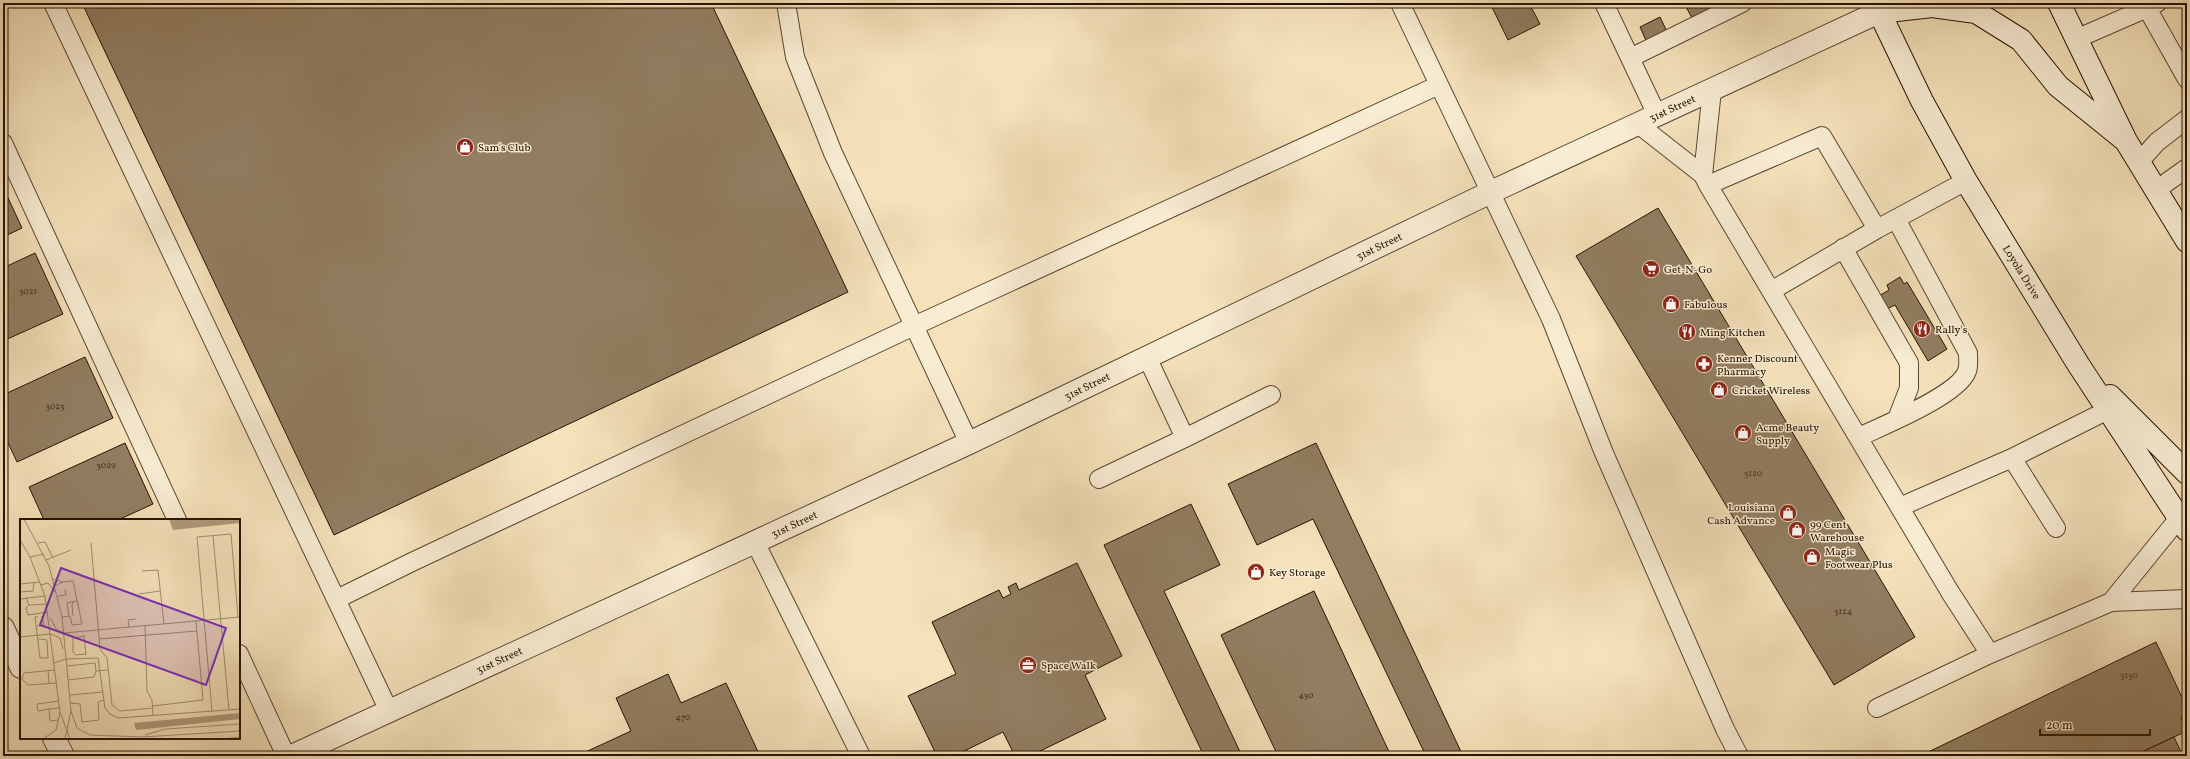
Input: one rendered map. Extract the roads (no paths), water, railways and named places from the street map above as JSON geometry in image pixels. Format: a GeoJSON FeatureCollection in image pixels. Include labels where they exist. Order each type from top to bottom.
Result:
{"type":"FeatureCollection","features":[{"type":"Feature","properties":{"kind":"street"},"geometry":{"type":"LineString","coordinates":[[2059,3],[2126,141],[2187,241]]}},
{"type":"Feature","properties":{"kind":"street","name":"31st Street"},"geometry":{"type":"LineString","coordinates":[[292,756],[969,443],[1490,192],[1712,90],[1877,8],[1932,6],[1976,12],[2021,40],[2058,86],[2126,141]]}},
{"type":"Feature","properties":{"kind":"street","name":"Loyola Drive"},"geometry":{"type":"LineString","coordinates":[[1877,8],[1922,101],[1966,181],[2078,364],[2183,524]]}},
{"type":"Feature","properties":{"kind":"street"},"geometry":{"type":"LineString","coordinates":[[2078,364],[2187,474]]}},
{"type":"Feature","properties":{"kind":"street"},"geometry":{"type":"LineString","coordinates":[[3,628],[20,665]]}},
{"type":"Feature","properties":{"kind":"street"},"geometry":{"type":"LineString","coordinates":[[54,739],[63,756]]}},
{"type":"Feature","properties":{"kind":"lane"},"geometry":{"type":"LineString","coordinates":[[53,3],[390,711]]}},
{"type":"Feature","properties":{"kind":"lane"},"geometry":{"type":"LineString","coordinates":[[786,3],[795,57],[830,146],[969,443]]}},
{"type":"Feature","properties":{"kind":"lane"},"geometry":{"type":"LineString","coordinates":[[1400,3],[1551,319],[1604,453],[1725,729],[1739,756]]}},
{"type":"Feature","properties":{"kind":"lane"},"geometry":{"type":"LineString","coordinates":[[1604,3],[1658,115]]}},
{"type":"Feature","properties":{"kind":"lane"},"geometry":{"type":"LineString","coordinates":[[1630,58],[1742,3]]}},
{"type":"Feature","properties":{"kind":"lane"},"geometry":{"type":"LineString","coordinates":[[2076,39],[2152,6],[2187,79]]}},
{"type":"Feature","properties":{"kind":"lane"},"geometry":{"type":"LineString","coordinates":[[337,599],[419,558],[914,326],[1439,85]]}},
{"type":"Feature","properties":{"kind":"lane"},"geometry":{"type":"LineString","coordinates":[[1706,180],[1712,90]]}},
{"type":"Feature","properties":{"kind":"lane"},"geometry":{"type":"LineString","coordinates":[[2139,162],[2157,142],[2187,119]]}},
{"type":"Feature","properties":{"kind":"lane"},"geometry":{"type":"LineString","coordinates":[[1638,124],[1706,180],[1900,507],[1990,654]]}},
{"type":"Feature","properties":{"kind":"lane"},"geometry":{"type":"LineString","coordinates":[[1706,180],[1822,136],[1877,229]]}},
{"type":"Feature","properties":{"kind":"lane"},"geometry":{"type":"LineString","coordinates":[[3,143],[177,519]]}},
{"type":"Feature","properties":{"kind":"lane"},"geometry":{"type":"LineString","coordinates":[[2156,190],[2187,168]]}},
{"type":"Feature","properties":{"kind":"lane"},"geometry":{"type":"LineString","coordinates":[[1771,291],[1843,248],[1966,181]]}},
{"type":"Feature","properties":{"kind":"lane"},"geometry":{"type":"LineString","coordinates":[[1859,437],[1935,400],[1957,386],[1967,371],[1968,353],[1896,219]]}},
{"type":"Feature","properties":{"kind":"lane"},"geometry":{"type":"LineString","coordinates":[[1843,248],[1909,363],[1909,388],[1897,419]]}},
{"type":"Feature","properties":{"kind":"lane"},"geometry":{"type":"LineString","coordinates":[[1147,357],[1185,438]]}},
{"type":"Feature","properties":{"kind":"lane"},"geometry":{"type":"LineString","coordinates":[[1099,479],[1271,395]]}},
{"type":"Feature","properties":{"kind":"lane"},"geometry":{"type":"LineString","coordinates":[[1900,507],[2012,458],[2108,410]]}},
{"type":"Feature","properties":{"kind":"lane"},"geometry":{"type":"LineString","coordinates":[[2012,458],[2056,528]]}},
{"type":"Feature","properties":{"kind":"lane"},"geometry":{"type":"LineString","coordinates":[[2111,602],[2183,524]]}},
{"type":"Feature","properties":{"kind":"lane"},"geometry":{"type":"LineString","coordinates":[[754,542],[862,756]]}},
{"type":"Feature","properties":{"kind":"lane"},"geometry":{"type":"LineString","coordinates":[[1877,708],[1990,654],[2111,602],[2187,599]]}},
{"type":"Feature","properties":{"kind":"lane"},"geometry":{"type":"LineString","coordinates":[[240,656],[286,756]]}},
{"type":"Feature","properties":{"kind":"place","name":"Sam's Club"},"geometry":{"type":"Point","coordinates":[465,147]}},
{"type":"Feature","properties":{"kind":"place","name":"Get-N-Go"},"geometry":{"type":"Point","coordinates":[1651,269]}},
{"type":"Feature","properties":{"kind":"place","name":"Fabulous"},"geometry":{"type":"Point","coordinates":[1671,304]}},
{"type":"Feature","properties":{"kind":"place","name":"Rally's"},"geometry":{"type":"Point","coordinates":[1922,329]}},
{"type":"Feature","properties":{"kind":"place","name":"Ming Kitchen"},"geometry":{"type":"Point","coordinates":[1687,332]}},
{"type":"Feature","properties":{"kind":"place","name":"Kenner Discount Pharmacy"},"geometry":{"type":"Point","coordinates":[1704,364]}},
{"type":"Feature","properties":{"kind":"place","name":"Cricket Wireless"},"geometry":{"type":"Point","coordinates":[1719,390]}},
{"type":"Feature","properties":{"kind":"place","name":"Acme Beauty Supply"},"geometry":{"type":"Point","coordinates":[1743,433]}},
{"type":"Feature","properties":{"kind":"place","name":"Louisiana Cash Advance"},"geometry":{"type":"Point","coordinates":[1788,513]}},
{"type":"Feature","properties":{"kind":"place","name":"99 Cent Warehouse"},"geometry":{"type":"Point","coordinates":[1797,530]}},
{"type":"Feature","properties":{"kind":"place","name":"Magic Footwear Plus"},"geometry":{"type":"Point","coordinates":[1812,557]}},
{"type":"Feature","properties":{"kind":"place","name":"Key Storage"},"geometry":{"type":"Point","coordinates":[1256,572]}},
{"type":"Feature","properties":{"kind":"place","name":"Space Walk"},"geometry":{"type":"Point","coordinates":[1028,665]}}]}
